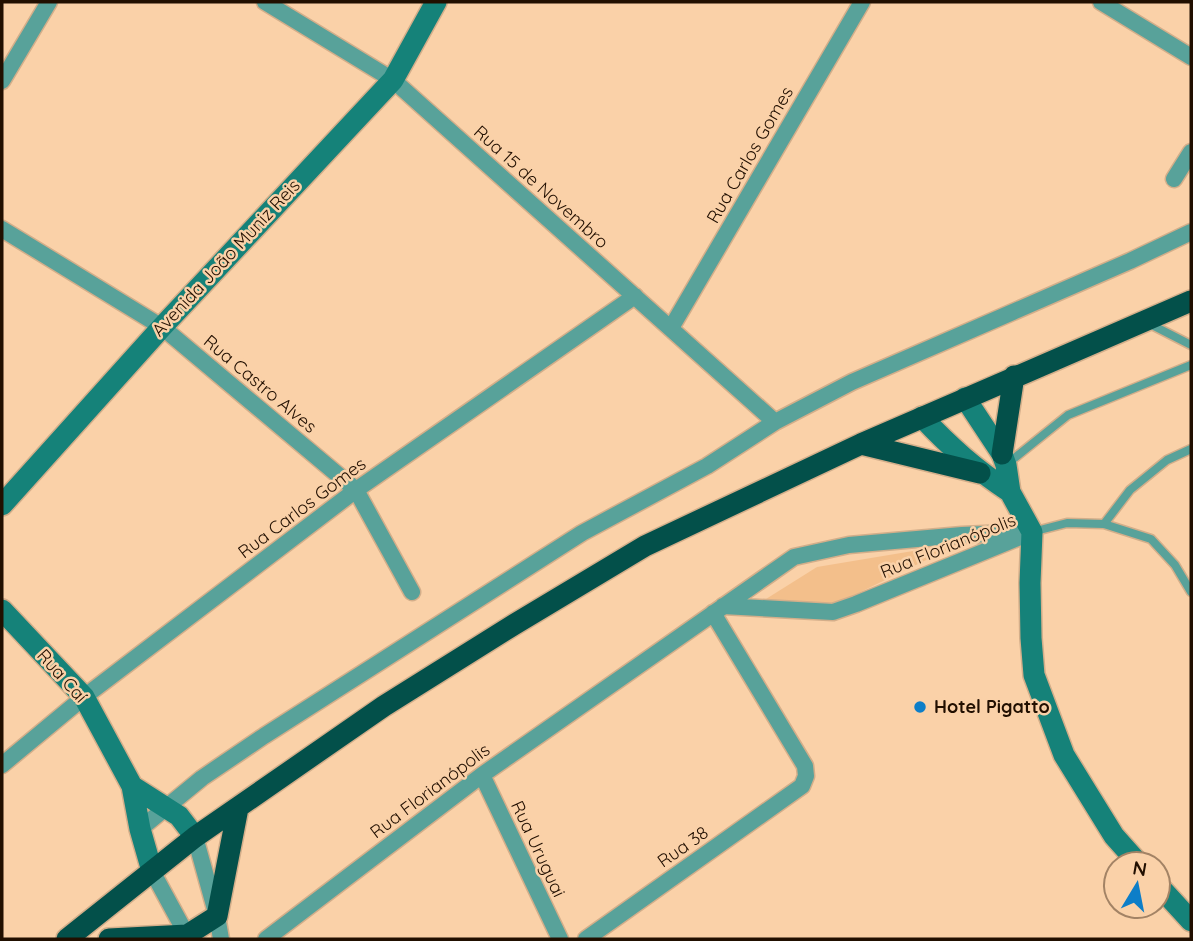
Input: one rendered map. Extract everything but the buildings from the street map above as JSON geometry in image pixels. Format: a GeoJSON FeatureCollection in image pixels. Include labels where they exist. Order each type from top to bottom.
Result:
{"type":"FeatureCollection","features":[{"type":"Feature","properties":{"kind":"highway"},"geometry":{"type":"LineString","coordinates":[[68,939],[195,837],[384,706],[645,546],[861,444],[1191,301]]}},
{"type":"Feature","properties":{"kind":"highway"},"geometry":{"type":"LineString","coordinates":[[1004,459],[1014,376]]}},
{"type":"Feature","properties":{"kind":"highway"},"geometry":{"type":"LineString","coordinates":[[861,444],[984,475]]}},
{"type":"Feature","properties":{"kind":"highway"},"geometry":{"type":"LineString","coordinates":[[109,939],[188,937],[217,916],[237,808]]}},
{"type":"Feature","properties":{"kind":"street"},"geometry":{"type":"LineString","coordinates":[[2,81],[49,2]]}},
{"type":"Feature","properties":{"kind":"street","name":"Rua 15 de Novembro"},"geometry":{"type":"LineString","coordinates":[[265,2],[393,80],[775,422]]}},
{"type":"Feature","properties":{"kind":"street","name":"Avenida João Muniz Reis"},"geometry":{"type":"LineString","coordinates":[[2,505],[162,327],[393,80],[436,2]]}},
{"type":"Feature","properties":{"kind":"street","name":"Rua Carlos Gomes"},"geometry":{"type":"LineString","coordinates":[[671,328],[862,2]]}},
{"type":"Feature","properties":{"kind":"street"},"geometry":{"type":"LineString","coordinates":[[1101,2],[1191,57]]}},
{"type":"Feature","properties":{"kind":"street"},"geometry":{"type":"LineString","coordinates":[[1174,179],[1191,152]]}},
{"type":"Feature","properties":{"kind":"street","name":"Rua Castro Alves"},"geometry":{"type":"LineString","coordinates":[[2,229],[162,327],[356,491],[412,592]]}},
{"type":"Feature","properties":{"kind":"street"},"geometry":{"type":"LineString","coordinates":[[140,829],[202,778],[264,736],[570,541],[707,466],[775,422],[852,382],[1191,232]]}},
{"type":"Feature","properties":{"kind":"street","name":"Rua Carlos Gomes"},"geometry":{"type":"LineString","coordinates":[[2,765],[84,697],[356,491],[635,296]]}},
{"type":"Feature","properties":{"kind":"street"},"geometry":{"type":"LineString","coordinates":[[965,398],[1004,459],[1010,492],[1032,532],[1030,597],[1034,675],[1065,755],[1114,836],[1126,850]]}},
{"type":"Feature","properties":{"kind":"street"},"geometry":{"type":"LineString","coordinates":[[922,417],[951,448],[1010,492]]}},
{"type":"Feature","properties":{"kind":"street","name":"Rua Florianópolis"},"geometry":{"type":"LineString","coordinates":[[718,610],[833,612],[1032,532]]}},
{"type":"Feature","properties":{"kind":"street","name":"Rua Florianópolis"},"geometry":{"type":"LineString","coordinates":[[266,939],[482,775],[794,557],[849,545],[1032,532]]}},
{"type":"Feature","properties":{"kind":"street","name":"Rua Caí"},"geometry":{"type":"LineString","coordinates":[[2,610],[84,697],[132,786],[152,871],[188,937]]}},
{"type":"Feature","properties":{"kind":"street","name":"Rua 38"},"geometry":{"type":"LineString","coordinates":[[586,939],[802,786],[806,776],[805,766],[718,610]]}},
{"type":"Feature","properties":{"kind":"street","name":"Rua Uruguai"},"geometry":{"type":"LineString","coordinates":[[482,775],[560,939]]}},
{"type":"Feature","properties":{"kind":"street","name":"Rua Caí"},"geometry":{"type":"LineString","coordinates":[[132,786],[179,816],[195,837],[221,939]]}},
{"type":"Feature","properties":{"kind":"street"},"geometry":{"type":"LineString","coordinates":[[1172,900],[1191,921]]}},
{"type":"Feature","properties":{"kind":"lane"},"geometry":{"type":"LineString","coordinates":[[1145,321],[1191,345]]}},
{"type":"Feature","properties":{"kind":"lane"},"geometry":{"type":"LineString","coordinates":[[984,475],[1068,415],[1191,365]]}},
{"type":"Feature","properties":{"kind":"lane"},"geometry":{"type":"LineString","coordinates":[[1104,524],[1130,490],[1167,460],[1191,449]]}},
{"type":"Feature","properties":{"kind":"lane"},"geometry":{"type":"LineString","coordinates":[[1032,532],[1067,523],[1104,524],[1151,539],[1175,565],[1191,592]]}},
{"type":"Feature","properties":{"kind":"shaded area"},"geometry":{"type":"Polygon","coordinates":[[[961,543],[838,603],[758,604],[817,567],[961,543]]]}},
{"type":"Feature","properties":{"kind":"place","name":"Hotel Pigatto"},"geometry":{"type":"Point","coordinates":[920,707]}}]}
